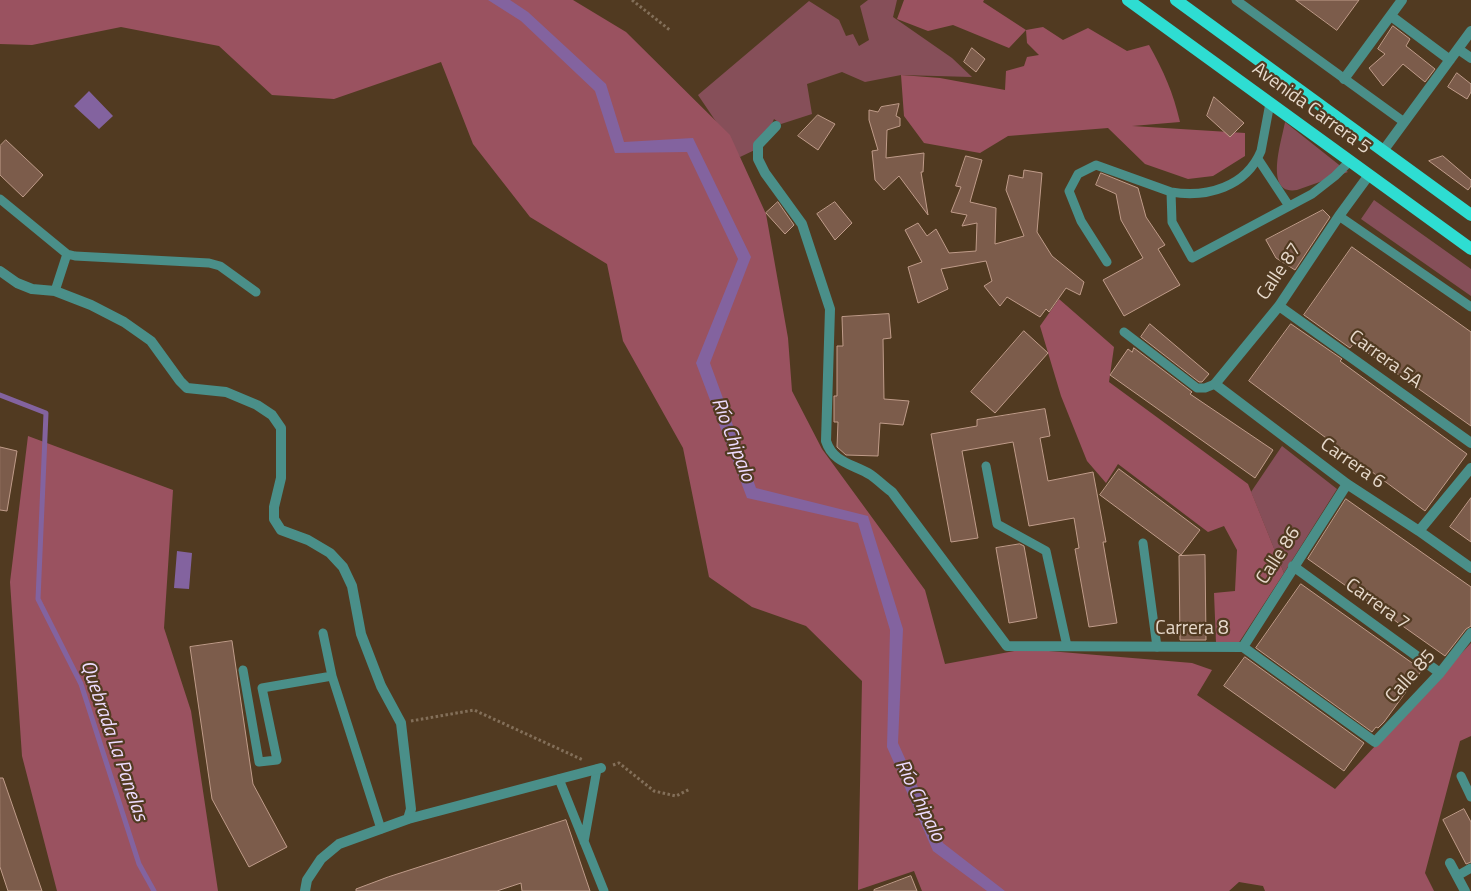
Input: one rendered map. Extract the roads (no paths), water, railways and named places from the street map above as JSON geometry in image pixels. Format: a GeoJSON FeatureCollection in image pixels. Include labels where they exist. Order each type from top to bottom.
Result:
{"type":"FeatureCollection","features":[{"type":"Feature","properties":{"kind":"main road","name":"Avenida Carrera 5"},"geometry":{"type":"LineString","coordinates":[[1128,0],[1471,249]]}},
{"type":"Feature","properties":{"kind":"main road","name":"Avenida Carrera 5"},"geometry":{"type":"LineString","coordinates":[[1176,0],[1471,215]]}},
{"type":"Feature","properties":{"kind":"street"},"geometry":{"type":"LineString","coordinates":[[1344,78],[1402,0]]}},
{"type":"Feature","properties":{"kind":"street"},"geometry":{"type":"LineString","coordinates":[[1391,16],[1450,60]]}},
{"type":"Feature","properties":{"kind":"street"},"geometry":{"type":"LineString","coordinates":[[1384,151],[1471,31]]}},
{"type":"Feature","properties":{"kind":"street"},"geometry":{"type":"LineString","coordinates":[[1458,49],[1471,58]]}},
{"type":"Feature","properties":{"kind":"street","name":"Carrera 8"},"geometry":{"type":"LineString","coordinates":[[776,126],[758,145],[758,159],[765,173],[802,224],[830,309],[826,441],[829,450],[839,459],[871,475],[892,492],[1007,646],[1243,647],[1375,742]]}},
{"type":"Feature","properties":{"kind":"street","name":"Calle 87"},"geometry":{"type":"LineString","coordinates":[[1215,384],[1279,306],[1339,216],[1369,175]]}},
{"type":"Feature","properties":{"kind":"street"},"geometry":{"type":"LineString","coordinates":[[0,271],[17,283],[32,289],[55,291],[91,304],[124,322],[151,341],[187,388],[226,392],[257,405],[272,415],[281,428],[281,478],[274,507],[274,519],[281,530],[308,540],[330,553],[343,567],[352,586],[361,634],[381,686],[400,722],[411,809],[408,819]]}},
{"type":"Feature","properties":{"kind":"street","name":"Carrera 5A"},"geometry":{"type":"LineString","coordinates":[[1279,306],[1471,443]]}},
{"type":"Feature","properties":{"kind":"street","name":"Carrera 6"},"geometry":{"type":"LineString","coordinates":[[1215,384],[1346,484],[1419,531],[1471,568]]}},
{"type":"Feature","properties":{"kind":"street"},"geometry":{"type":"LineString","coordinates":[[1419,531],[1471,468]]}},
{"type":"Feature","properties":{"kind":"street","name":"Calle 86"},"geometry":{"type":"LineString","coordinates":[[1243,647],[1346,484]]}},
{"type":"Feature","properties":{"kind":"street","name":"Carrera 7"},"geometry":{"type":"LineString","coordinates":[[1293,566],[1440,673]]}},
{"type":"Feature","properties":{"kind":"street","name":"Calle 85"},"geometry":{"type":"LineString","coordinates":[[1375,742],[1440,673],[1471,633]]}},
{"type":"Feature","properties":{"kind":"street"},"geometry":{"type":"LineString","coordinates":[[305,891],[307,880],[321,859],[339,844],[408,819],[599,768]]}},
{"type":"Feature","properties":{"kind":"street"},"geometry":{"type":"LineString","coordinates":[[1450,863],[1465,891]]}},
{"type":"Feature","properties":{"kind":"lane"},"geometry":{"type":"LineString","coordinates":[[1236,0],[1404,122]]}},
{"type":"Feature","properties":{"kind":"lane"},"geometry":{"type":"LineString","coordinates":[[1107,262],[1081,221],[1069,191],[1078,174],[1096,165],[1171,192],[1182,194],[1203,193],[1224,188],[1242,178],[1258,158],[1270,103]]}},
{"type":"Feature","properties":{"kind":"lane"},"geometry":{"type":"LineString","coordinates":[[1258,158],[1289,206]]}},
{"type":"Feature","properties":{"kind":"lane"},"geometry":{"type":"LineString","coordinates":[[1171,192],[1172,222],[1192,258],[1312,194],[1350,161]]}},
{"type":"Feature","properties":{"kind":"lane"},"geometry":{"type":"LineString","coordinates":[[0,199],[66,254],[209,263],[220,266],[256,292]]}},
{"type":"Feature","properties":{"kind":"lane"},"geometry":{"type":"LineString","coordinates":[[1339,216],[1471,307]]}},
{"type":"Feature","properties":{"kind":"lane"},"geometry":{"type":"LineString","coordinates":[[55,291],[66,254]]}},
{"type":"Feature","properties":{"kind":"lane"},"geometry":{"type":"LineString","coordinates":[[1124,332],[1196,388],[1205,388],[1215,384]]}},
{"type":"Feature","properties":{"kind":"lane"},"geometry":{"type":"LineString","coordinates":[[986,466],[997,524],[1046,551],[1067,646]]}},
{"type":"Feature","properties":{"kind":"lane"},"geometry":{"type":"LineString","coordinates":[[1143,543],[1157,647]]}},
{"type":"Feature","properties":{"kind":"lane"},"geometry":{"type":"LineString","coordinates":[[323,633],[332,676],[380,829]]}},
{"type":"Feature","properties":{"kind":"lane"},"geometry":{"type":"LineString","coordinates":[[243,670],[258,762],[277,760],[262,688],[332,676]]}},
{"type":"Feature","properties":{"kind":"lane"},"geometry":{"type":"LineString","coordinates":[[584,842],[599,768]]}},
{"type":"Feature","properties":{"kind":"lane"},"geometry":{"type":"LineString","coordinates":[[1461,776],[1471,797]]}},
{"type":"Feature","properties":{"kind":"lane"},"geometry":{"type":"LineString","coordinates":[[559,779],[604,891]]}},
{"type":"Feature","properties":{"kind":"lane"},"geometry":{"type":"LineString","coordinates":[[1457,876],[1471,868]]}},
{"type":"Feature","properties":{"kind":"water","name":"Río Chipalo"},"geometry":{"type":"Polygon","coordinates":[[[488,0],[510,0],[528,12],[606,84],[624,142],[693,138],[751,257],[710,363],[756,488],[868,516],[903,629],[898,743],[943,843],[1005,891],[987,891],[933,851],[887,747],[890,630],[858,523],[747,498],[696,363],[738,259],[687,152],[615,153],[595,91],[521,21],[488,0]]]}},
{"type":"Feature","properties":{"kind":"water"},"geometry":{"type":"Polygon","coordinates":[[[89,91],[113,116],[99,129],[74,106],[89,91]]]}},
{"type":"Feature","properties":{"kind":"water"},"geometry":{"type":"Polygon","coordinates":[[[177,551],[192,553],[189,589],[174,588],[177,551]]]}},
{"type":"Feature","properties":{"kind":"waterway","name":"Quebrada La Panelas"},"geometry":{"type":"LineString","coordinates":[[0,395],[46,413],[38,599],[81,684],[139,864],[154,891]]}}]}
